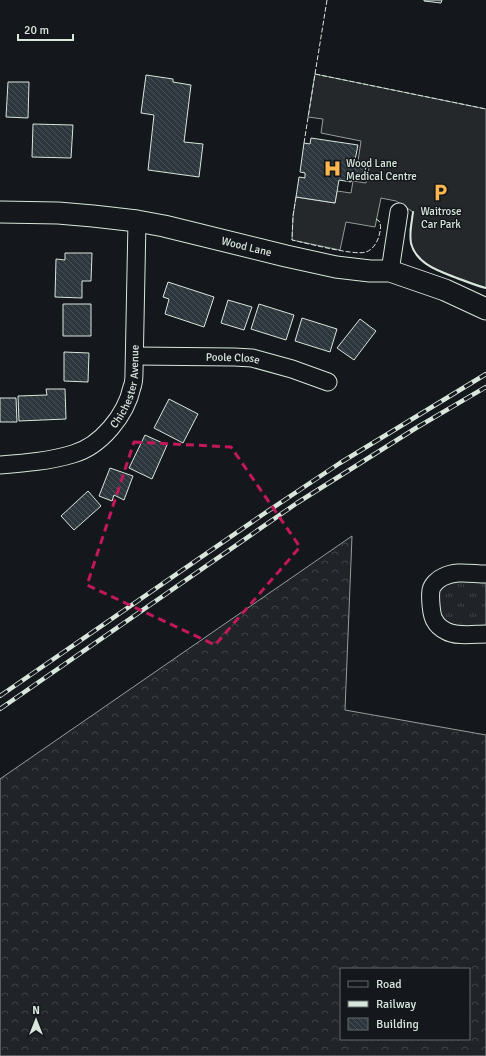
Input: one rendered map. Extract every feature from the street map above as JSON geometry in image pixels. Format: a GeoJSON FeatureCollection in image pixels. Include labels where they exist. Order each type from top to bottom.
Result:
{"type":"FeatureCollection","features":[{"type":"Feature","properties":{"kind":"street","name":"Wood Lane"},"geometry":{"type":"LineString","coordinates":[[0,212],[79,215],[164,226],[336,267],[370,271],[390,271],[444,290],[486,309]]}},
{"type":"Feature","properties":{"kind":"street"},"geometry":{"type":"LineString","coordinates":[[390,271],[399,212]]}},
{"type":"Feature","properties":{"kind":"street","name":"Chichester Avenue"},"geometry":{"type":"LineString","coordinates":[[0,464],[31,462],[75,454],[92,445],[108,432],[127,403],[132,388],[135,356],[137,222]]}},
{"type":"Feature","properties":{"kind":"street","name":"Poole Close"},"geometry":{"type":"LineString","coordinates":[[135,356],[252,358],[286,367],[328,382]]}},
{"type":"Feature","properties":{"kind":"street"},"geometry":{"type":"LineString","coordinates":[[486,574],[449,574],[441,577],[435,583],[432,590],[432,614],[434,620],[447,632],[455,634],[486,634]]}},
{"type":"Feature","properties":{"kind":"highlighted area"},"geometry":{"type":"Polygon","coordinates":[[[134,442],[231,447],[300,547],[215,645],[87,585],[134,442]]]}},
{"type":"Feature","properties":{"kind":"green space"},"geometry":{"type":"Polygon","coordinates":[[[352,536],[345,710],[486,735],[486,1056],[0,1056],[0,779],[352,536]]]}},
{"type":"Feature","properties":{"kind":"green space"},"geometry":{"type":"Polygon","coordinates":[[[486,574],[486,634],[440,626],[435,583],[486,574]]]}},
{"type":"Feature","properties":{"kind":"shaded area"},"geometry":{"type":"Polygon","coordinates":[[[315,74],[486,109],[486,288],[432,268],[423,261],[411,245],[410,229],[413,212],[396,201],[381,198],[375,227],[346,222],[340,250],[292,240],[293,216],[296,197],[335,203],[337,191],[351,193],[353,181],[366,183],[370,163],[358,161],[361,141],[321,133],[323,119],[308,117],[315,74]]]}},
{"type":"Feature","properties":{"kind":"building"},"geometry":{"type":"Polygon","coordinates":[[[424,0],[442,0],[441,3],[424,0]]]}},
{"type":"Feature","properties":{"kind":"building"},"geometry":{"type":"Polygon","coordinates":[[[146,75],[173,79],[173,82],[191,85],[184,142],[203,144],[199,177],[148,170],[154,115],[141,113],[146,75]]]}},
{"type":"Feature","properties":{"kind":"building"},"geometry":{"type":"Polygon","coordinates":[[[8,82],[29,82],[28,118],[6,117],[8,82]]]}},
{"type":"Feature","properties":{"kind":"building"},"geometry":{"type":"Polygon","coordinates":[[[33,124],[73,125],[71,158],[32,157],[33,124]]]}},
{"type":"Feature","properties":{"kind":"building","name":"Wood Lane Medical Centre"},"geometry":{"type":"Polygon","coordinates":[[[311,138],[358,145],[354,165],[366,167],[363,180],[352,178],[351,182],[339,180],[335,203],[296,197],[299,177],[305,178],[305,173],[300,172],[304,143],[310,144],[311,138]]]}},
{"type":"Feature","properties":{"kind":"building"},"geometry":{"type":"Polygon","coordinates":[[[65,253],[92,253],[91,281],[82,281],[82,298],[55,297],[56,259],[65,260],[65,253]]]}},
{"type":"Feature","properties":{"kind":"building"},"geometry":{"type":"Polygon","coordinates":[[[168,282],[214,297],[204,327],[165,314],[169,299],[163,297],[168,282]]]}},
{"type":"Feature","properties":{"kind":"building"},"geometry":{"type":"Polygon","coordinates":[[[228,300],[252,307],[244,330],[221,323],[228,300]]]}},
{"type":"Feature","properties":{"kind":"building"},"geometry":{"type":"Polygon","coordinates":[[[63,304],[91,304],[91,336],[63,336],[63,304]]]}},
{"type":"Feature","properties":{"kind":"building"},"geometry":{"type":"Polygon","coordinates":[[[259,304],[294,315],[286,340],[251,329],[259,304]]]}},
{"type":"Feature","properties":{"kind":"building"},"geometry":{"type":"Polygon","coordinates":[[[302,318],[337,329],[330,352],[295,341],[302,318]]]}},
{"type":"Feature","properties":{"kind":"building"},"geometry":{"type":"Polygon","coordinates":[[[360,319],[376,331],[354,360],[337,348],[360,319]]]}},
{"type":"Feature","properties":{"kind":"building"},"geometry":{"type":"Polygon","coordinates":[[[64,352],[89,353],[88,382],[64,381],[64,352]]]}},
{"type":"Feature","properties":{"kind":"building"},"geometry":{"type":"Polygon","coordinates":[[[46,389],[65,389],[66,419],[19,421],[18,396],[47,395],[46,389]]]}},
{"type":"Feature","properties":{"kind":"building"},"geometry":{"type":"Polygon","coordinates":[[[0,398],[16,398],[17,422],[0,422],[0,398]]]}},
{"type":"Feature","properties":{"kind":"building"},"geometry":{"type":"Polygon","coordinates":[[[169,399],[198,414],[183,443],[154,428],[169,399]]]}},
{"type":"Feature","properties":{"kind":"building"},"geometry":{"type":"Polygon","coordinates":[[[145,435],[167,445],[152,479],[129,468],[145,435]]]}},
{"type":"Feature","properties":{"kind":"building"},"geometry":{"type":"Polygon","coordinates":[[[110,468],[133,476],[124,500],[114,495],[112,501],[99,496],[110,468]]]}},
{"type":"Feature","properties":{"kind":"building"},"geometry":{"type":"Polygon","coordinates":[[[88,491],[101,506],[74,530],[61,516],[88,491]]]}},
{"type":"Feature","properties":{"kind":"railway"},"geometry":{"type":"LineString","coordinates":[[0,696],[340,463],[486,374]]}},
{"type":"Feature","properties":{"kind":"railway"},"geometry":{"type":"LineString","coordinates":[[0,709],[297,503],[416,428],[486,387]]}},
{"type":"Feature","properties":{"kind":"fence"},"geometry":{"type":"LineString","coordinates":[[315,74],[327,0]]}},
{"type":"Feature","properties":{"kind":"fence"},"geometry":{"type":"LineString","coordinates":[[304,143],[315,74],[486,109]]}},
{"type":"Feature","properties":{"kind":"fence"},"geometry":{"type":"LineString","coordinates":[[296,197],[293,216],[292,240],[341,251],[360,253],[366,252],[374,247],[379,237],[380,225],[379,221],[376,219]]}},
{"type":"Feature","properties":{"kind":"wall"},"geometry":{"type":"LineString","coordinates":[[413,212],[410,239],[414,251],[418,257],[430,267],[486,288]]}},
{"type":"Feature","properties":{"kind":"place","name":"Wood Lane Medical Centre"},"geometry":{"type":"Point","coordinates":[333,169]}},
{"type":"Feature","properties":{"kind":"place","name":"Waitrose Car Park"},"geometry":{"type":"Point","coordinates":[441,193]}}]}
